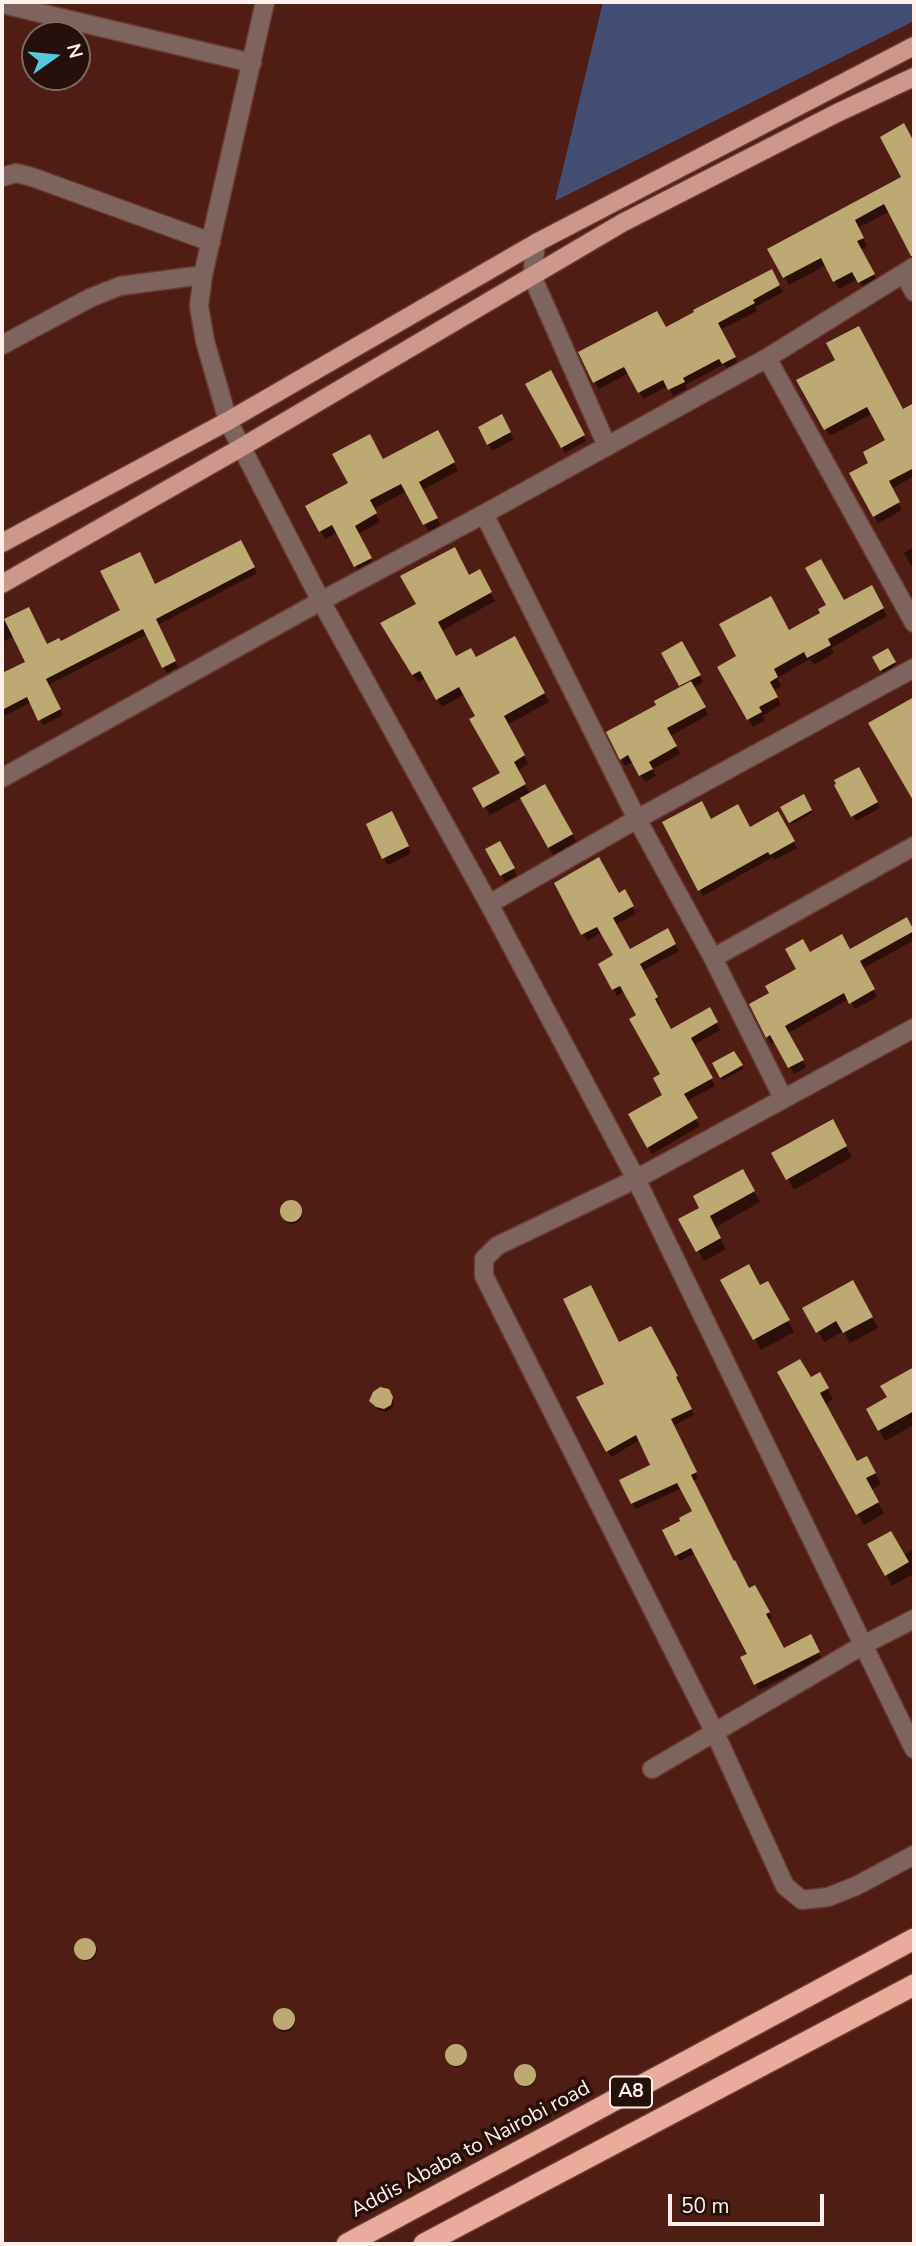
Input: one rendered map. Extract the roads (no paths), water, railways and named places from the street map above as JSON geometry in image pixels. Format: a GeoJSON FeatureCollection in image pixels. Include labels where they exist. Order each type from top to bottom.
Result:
{"type":"FeatureCollection","features":[{"type":"Feature","properties":{"kind":"highway","name":"Addis Ababa to Nairobi road"},"geometry":{"type":"LineString","coordinates":[[347,2244],[914,1939]]}},
{"type":"Feature","properties":{"kind":"highway","name":"A8"},"geometry":{"type":"LineString","coordinates":[[424,2244],[914,1986]]}},
{"type":"Feature","properties":{"kind":"main road"},"geometry":{"type":"LineString","coordinates":[[2,543],[228,421],[536,243],[914,46]]}},
{"type":"Feature","properties":{"kind":"main road"},"geometry":{"type":"LineString","coordinates":[[2,584],[634,217],[837,113],[914,77]]}},
{"type":"Feature","properties":{"kind":"street"},"geometry":{"type":"LineString","coordinates":[[265,2],[203,275],[199,306],[205,341],[228,421],[321,601],[489,904],[636,1178],[914,1749]]}},
{"type":"Feature","properties":{"kind":"street"},"geometry":{"type":"LineString","coordinates":[[2,4],[252,63]]}},
{"type":"Feature","properties":{"kind":"street"},"geometry":{"type":"LineString","coordinates":[[2,177],[16,173],[32,177],[211,242]]}},
{"type":"Feature","properties":{"kind":"street"},"geometry":{"type":"LineString","coordinates":[[536,243],[532,276],[607,446]]}},
{"type":"Feature","properties":{"kind":"street"},"geometry":{"type":"LineString","coordinates":[[2,778],[766,358],[909,270],[914,292]]}},
{"type":"Feature","properties":{"kind":"street"},"geometry":{"type":"LineString","coordinates":[[2,345],[90,298],[120,286],[203,275]]}},
{"type":"Feature","properties":{"kind":"street"},"geometry":{"type":"LineString","coordinates":[[766,358],[914,623]]}},
{"type":"Feature","properties":{"kind":"street"},"geometry":{"type":"LineString","coordinates":[[484,514],[637,819],[713,958],[783,1098]]}},
{"type":"Feature","properties":{"kind":"street"},"geometry":{"type":"LineString","coordinates":[[489,904],[637,819],[914,668]]}},
{"type":"Feature","properties":{"kind":"street"},"geometry":{"type":"LineString","coordinates":[[713,958],[914,846]]}},
{"type":"Feature","properties":{"kind":"street"},"geometry":{"type":"LineString","coordinates":[[914,1028],[636,1178],[497,1245],[484,1259],[485,1276],[715,1733],[785,1886],[802,1900],[828,1897],[856,1886],[914,1856]]}},
{"type":"Feature","properties":{"kind":"street"},"geometry":{"type":"LineString","coordinates":[[652,1769],[865,1644],[914,1619]]}}]}
